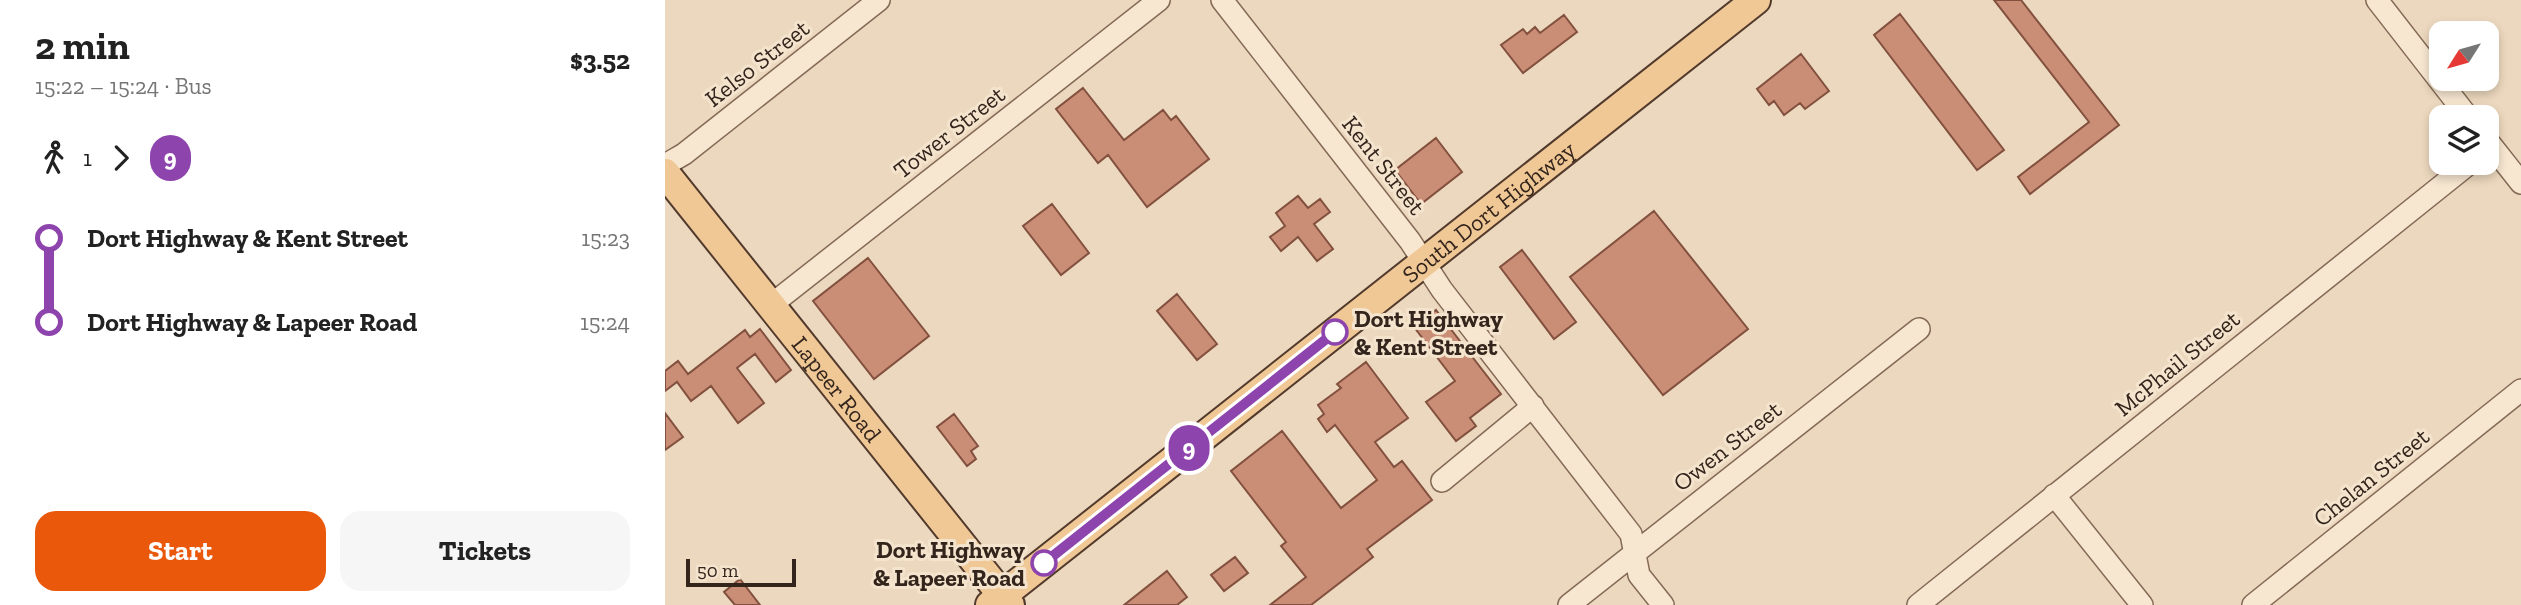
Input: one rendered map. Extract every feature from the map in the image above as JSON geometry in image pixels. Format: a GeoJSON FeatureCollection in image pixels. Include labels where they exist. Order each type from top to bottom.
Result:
{"type":"FeatureCollection","features":[{"type":"Feature","properties":{"kind":"main road","name":"South Dort Highway"},"geometry":{"type":"LineString","coordinates":[[1001,602],[1756,0]]}},
{"type":"Feature","properties":{"kind":"main road","name":"Lapeer Road"},"geometry":{"type":"LineString","coordinates":[[665,173],[772,305],[1001,602]]}},
{"type":"Feature","properties":{"kind":"street","name":"Kelso Street"},"geometry":{"type":"LineString","coordinates":[[665,165],[684,154],[879,0]]}},
{"type":"Feature","properties":{"kind":"street","name":"Tower Street"},"geometry":{"type":"LineString","coordinates":[[772,305],[1159,0]]}},
{"type":"Feature","properties":{"kind":"street","name":"Kent Street"},"geometry":{"type":"LineString","coordinates":[[1222,0],[1631,534],[1639,575],[1663,605]]}},
{"type":"Feature","properties":{"kind":"street"},"geometry":{"type":"LineString","coordinates":[[2377,0],[2459,105]]}},
{"type":"Feature","properties":{"kind":"street"},"geometry":{"type":"LineString","coordinates":[[2499,158],[2521,183]]}},
{"type":"Feature","properties":{"kind":"street","name":"McPhail Street"},"geometry":{"type":"LineString","coordinates":[[1918,605],[2455,175]]}},
{"type":"Feature","properties":{"kind":"street","name":"Owen Street"},"geometry":{"type":"LineString","coordinates":[[1569,605],[1919,329]]}},
{"type":"Feature","properties":{"kind":"street","name":"Chelan Street"},"geometry":{"type":"LineString","coordinates":[[2253,605],[2521,390]]}},
{"type":"Feature","properties":{"kind":"street"},"geometry":{"type":"LineString","coordinates":[[1442,481],[1533,406]]}},
{"type":"Feature","properties":{"kind":"street"},"geometry":{"type":"LineString","coordinates":[[2054,495],[2142,605]]}},
{"type":"Feature","properties":{"kind":"building"},"geometry":{"type":"Polygon","coordinates":[[[1994,0],[2021,0],[2119,125],[2030,194],[2018,177],[2089,122],[1994,0]]]}},
{"type":"Feature","properties":{"kind":"building"},"geometry":{"type":"Polygon","coordinates":[[[1900,14],[2004,150],[1977,170],[1874,35],[1900,14]]]}},
{"type":"Feature","properties":{"kind":"building"},"geometry":{"type":"Polygon","coordinates":[[[1564,15],[1577,32],[1523,73],[1501,45],[1523,29],[1527,34],[1535,27],[1540,33],[1564,15]]]}},
{"type":"Feature","properties":{"kind":"building"},"geometry":{"type":"Polygon","coordinates":[[[1801,54],[1829,91],[1805,109],[1800,103],[1784,115],[1774,101],[1769,105],[1757,89],[1801,54]]]}},
{"type":"Feature","properties":{"kind":"building"},"geometry":{"type":"Polygon","coordinates":[[[1083,88],[1124,140],[1163,110],[1171,120],[1176,116],[1209,159],[1147,207],[1108,155],[1098,163],[1056,109],[1083,88]]]}},
{"type":"Feature","properties":{"kind":"building"},"geometry":{"type":"Polygon","coordinates":[[[1436,138],[1462,172],[1421,204],[1395,170],[1436,138]]]}},
{"type":"Feature","properties":{"kind":"building"},"geometry":{"type":"Polygon","coordinates":[[[1298,196],[1308,208],[1320,199],[1330,212],[1314,224],[1333,249],[1317,261],[1298,237],[1281,251],[1270,237],[1285,226],[1276,213],[1298,196]]]}},
{"type":"Feature","properties":{"kind":"building"},"geometry":{"type":"Polygon","coordinates":[[[1052,204],[1089,253],[1061,275],[1023,226],[1052,204]]]}},
{"type":"Feature","properties":{"kind":"building"},"geometry":{"type":"Polygon","coordinates":[[[1654,211],[1748,329],[1663,395],[1570,277],[1654,211]]]}},
{"type":"Feature","properties":{"kind":"building"},"geometry":{"type":"Polygon","coordinates":[[[1522,250],[1576,322],[1554,339],[1500,267],[1522,250]]]}},
{"type":"Feature","properties":{"kind":"building"},"geometry":{"type":"Polygon","coordinates":[[[868,258],[929,336],[874,379],[813,301],[868,258]]]}},
{"type":"Feature","properties":{"kind":"building"},"geometry":{"type":"Polygon","coordinates":[[[1177,294],[1217,344],[1197,360],[1157,311],[1177,294]]]}},
{"type":"Feature","properties":{"kind":"building"},"geometry":{"type":"Polygon","coordinates":[[[1436,310],[1501,394],[1470,418],[1476,426],[1456,441],[1426,402],[1455,381],[1414,327],[1436,310]]]}},
{"type":"Feature","properties":{"kind":"building"},"geometry":{"type":"Polygon","coordinates":[[[760,329],[791,370],[776,382],[755,354],[737,368],[764,403],[738,423],[711,386],[691,401],[677,382],[665,391],[665,371],[678,361],[688,374],[745,330],[750,337],[760,329]]]}},
{"type":"Feature","properties":{"kind":"building"},"geometry":{"type":"Polygon","coordinates":[[[1366,362],[1408,418],[1375,442],[1394,467],[1402,461],[1432,500],[1367,549],[1373,557],[1311,605],[1270,605],[1306,577],[1281,546],[1286,542],[1231,471],[1282,431],[1341,508],[1377,480],[1335,425],[1327,432],[1318,419],[1324,414],[1318,405],[1341,388],[1337,384],[1366,362]]]}},
{"type":"Feature","properties":{"kind":"building"},"geometry":{"type":"Polygon","coordinates":[[[665,413],[683,437],[665,450],[665,413]]]}},
{"type":"Feature","properties":{"kind":"building"},"geometry":{"type":"Polygon","coordinates":[[[954,414],[978,446],[971,451],[976,459],[967,466],[937,427],[954,414]]]}},
{"type":"Feature","properties":{"kind":"building"},"geometry":{"type":"Polygon","coordinates":[[[1235,557],[1248,573],[1224,591],[1211,575],[1235,557]]]}},
{"type":"Feature","properties":{"kind":"building"},"geometry":{"type":"Polygon","coordinates":[[[1167,571],[1187,597],[1177,605],[1124,605],[1167,571]]]}},
{"type":"Feature","properties":{"kind":"building"},"geometry":{"type":"Polygon","coordinates":[[[740,579],[760,605],[735,605],[724,592],[740,579]]]}},
{"type":"Feature","properties":{"kind":"bus line","name":"9"},"geometry":{"type":"LineString","coordinates":[[1044,563],[1335,332]]}},
{"type":"Feature","properties":{"kind":"place","name":"Dort Highway & Kent Street"},"geometry":{"type":"Point","coordinates":[1335,332]}},
{"type":"Feature","properties":{"kind":"place","name":"Dort Highway & Lapeer Road"},"geometry":{"type":"Point","coordinates":[1044,563]}}]}
